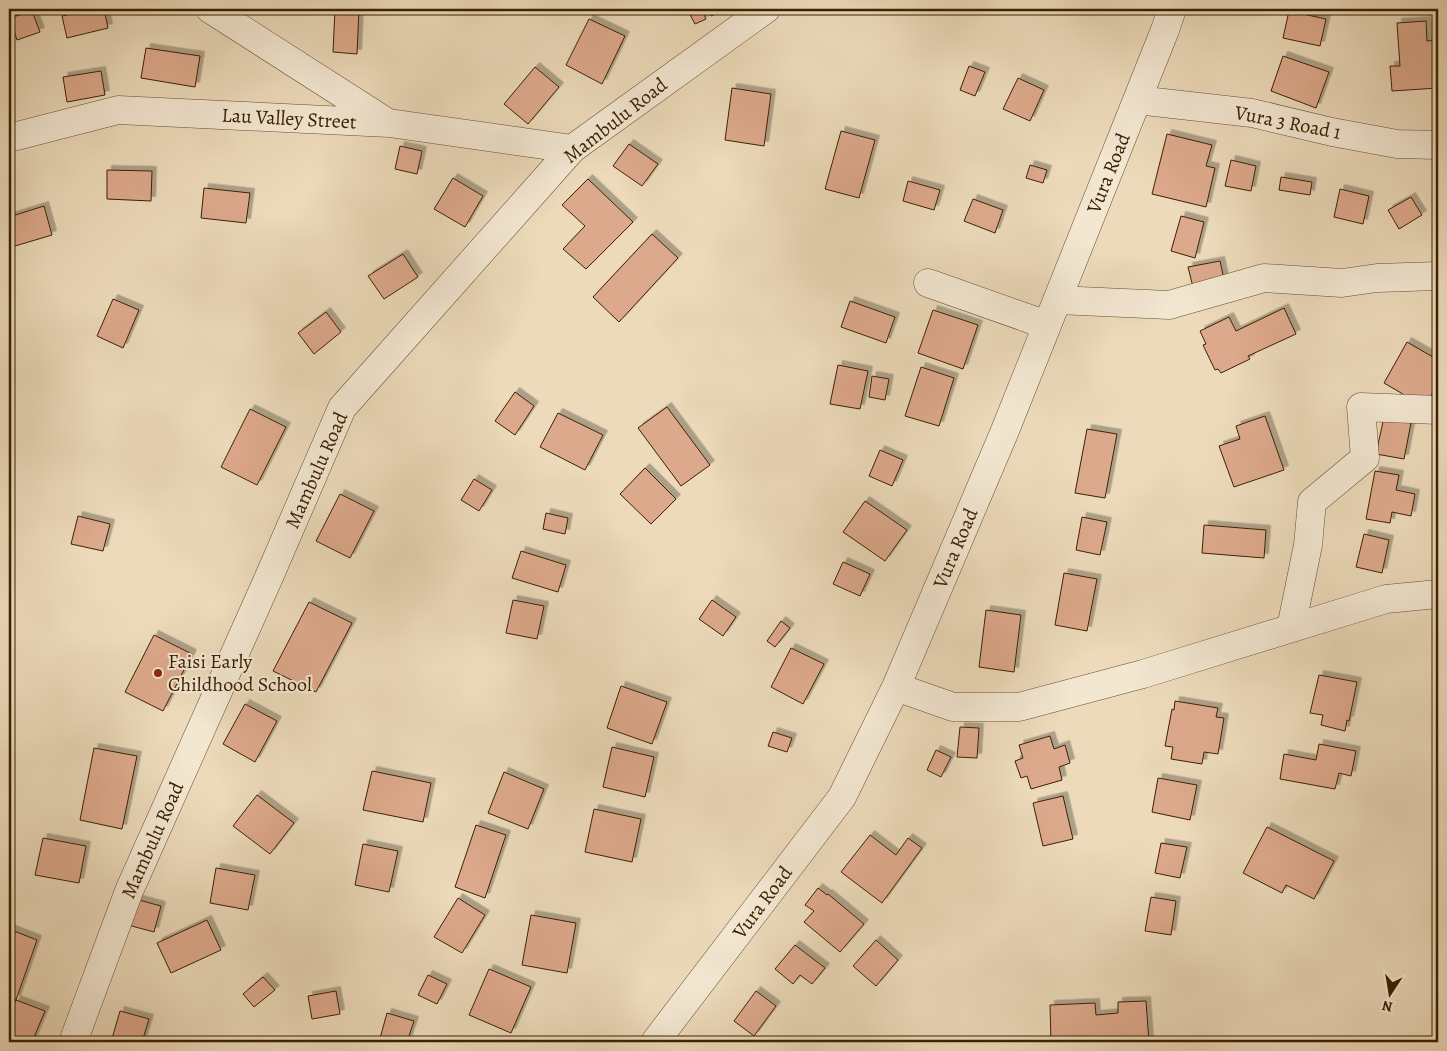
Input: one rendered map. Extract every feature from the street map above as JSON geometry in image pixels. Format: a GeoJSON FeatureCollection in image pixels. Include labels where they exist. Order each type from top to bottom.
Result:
{"type":"FeatureCollection","features":[{"type":"Feature","properties":{"kind":"street"},"geometry":{"type":"LineString","coordinates":[[210,9],[389,124]]}},
{"type":"Feature","properties":{"kind":"street","name":"Mambulu Road"},"geometry":{"type":"LineString","coordinates":[[73,1042],[129,891],[342,408],[572,149],[766,9]]}},
{"type":"Feature","properties":{"kind":"street","name":"Vura Road"},"geometry":{"type":"LineString","coordinates":[[655,1042],[842,797],[896,687],[1004,434],[1172,9]]}},
{"type":"Feature","properties":{"kind":"street","name":"Vura 3 Road 1"},"geometry":{"type":"LineString","coordinates":[[1137,100],[1252,113],[1332,132],[1397,144],[1438,145]]}},
{"type":"Feature","properties":{"kind":"street","name":"Lau Valley Street"},"geometry":{"type":"LineString","coordinates":[[9,138],[118,110],[389,124],[572,149]]}},
{"type":"Feature","properties":{"kind":"street"},"geometry":{"type":"LineString","coordinates":[[1057,300],[1169,305],[1264,278],[1342,283],[1377,278],[1438,276]]}},
{"type":"Feature","properties":{"kind":"street"},"geometry":{"type":"LineString","coordinates":[[928,283],[1047,324]]}},
{"type":"Feature","properties":{"kind":"street"},"geometry":{"type":"LineString","coordinates":[[1291,628],[1308,545],[1312,502],[1365,458],[1361,407],[1438,410]]}},
{"type":"Feature","properties":{"kind":"street"},"geometry":{"type":"LineString","coordinates":[[896,687],[953,707],[1019,707],[1143,674],[1386,600],[1438,594]]}},
{"type":"Feature","properties":{"kind":"building"},"geometry":{"type":"Polygon","coordinates":[[[93,9],[104,9],[108,28],[67,38],[62,16],[93,9]]]}},
{"type":"Feature","properties":{"kind":"building"},"geometry":{"type":"Polygon","coordinates":[[[335,9],[359,9],[357,54],[333,52],[335,9]]]}},
{"type":"Feature","properties":{"kind":"building"},"geometry":{"type":"Polygon","coordinates":[[[687,9],[701,9],[706,19],[695,24],[687,9]]]}},
{"type":"Feature","properties":{"kind":"building"},"geometry":{"type":"Polygon","coordinates":[[[708,9],[726,9],[711,16],[708,9]]]}},
{"type":"Feature","properties":{"kind":"building"},"geometry":{"type":"Polygon","coordinates":[[[32,11],[40,32],[17,40],[10,18],[32,11]]]}},
{"type":"Feature","properties":{"kind":"building"},"geometry":{"type":"Polygon","coordinates":[[[1289,11],[1326,19],[1320,46],[1283,38],[1289,11]]]}},
{"type":"Feature","properties":{"kind":"building"},"geometry":{"type":"Polygon","coordinates":[[[589,19],[625,36],[602,84],[566,65],[589,19]]]}},
{"type":"Feature","properties":{"kind":"building"},"geometry":{"type":"Polygon","coordinates":[[[1426,21],[1427,41],[1438,40],[1438,88],[1392,91],[1390,66],[1400,66],[1397,23],[1426,21]]]}},
{"type":"Feature","properties":{"kind":"building"},"geometry":{"type":"Polygon","coordinates":[[[146,48],[200,56],[195,87],[141,78],[146,48]]]}},
{"type":"Feature","properties":{"kind":"building"},"geometry":{"type":"Polygon","coordinates":[[[1283,56],[1329,72],[1316,108],[1271,91],[1283,56]]]}},
{"type":"Feature","properties":{"kind":"building"},"geometry":{"type":"Polygon","coordinates":[[[969,66],[985,72],[975,96],[960,90],[969,66]]]}},
{"type":"Feature","properties":{"kind":"building"},"geometry":{"type":"Polygon","coordinates":[[[535,67],[559,87],[528,124],[504,104],[535,67]]]}},
{"type":"Feature","properties":{"kind":"building"},"geometry":{"type":"Polygon","coordinates":[[[101,71],[105,95],[67,102],[63,77],[101,71]]]}},
{"type":"Feature","properties":{"kind":"building"},"geometry":{"type":"Polygon","coordinates":[[[1018,78],[1044,90],[1030,121],[1003,109],[1018,78]]]}},
{"type":"Feature","properties":{"kind":"building"},"geometry":{"type":"Polygon","coordinates":[[[732,88],[771,94],[764,146],[725,140],[732,88]]]}},
{"type":"Feature","properties":{"kind":"building"},"geometry":{"type":"Polygon","coordinates":[[[841,131],[875,140],[859,198],[825,189],[841,131]]]}},
{"type":"Feature","properties":{"kind":"building"},"geometry":{"type":"Polygon","coordinates":[[[1167,134],[1212,145],[1206,166],[1215,168],[1206,207],[1152,194],[1167,134]]]}},
{"type":"Feature","properties":{"kind":"building"},"geometry":{"type":"Polygon","coordinates":[[[629,144],[658,164],[642,186],[613,166],[629,144]]]}},
{"type":"Feature","properties":{"kind":"building"},"geometry":{"type":"Polygon","coordinates":[[[400,146],[422,151],[417,174],[395,169],[400,146]]]}},
{"type":"Feature","properties":{"kind":"building"},"geometry":{"type":"Polygon","coordinates":[[[1231,160],[1256,166],[1251,191],[1225,186],[1231,160]]]}},
{"type":"Feature","properties":{"kind":"building"},"geometry":{"type":"Polygon","coordinates":[[[1030,165],[1047,170],[1043,183],[1026,178],[1030,165]]]}},
{"type":"Feature","properties":{"kind":"building"},"geometry":{"type":"Polygon","coordinates":[[[107,170],[152,171],[151,201],[107,199],[107,170]]]}},
{"type":"Feature","properties":{"kind":"building"},"geometry":{"type":"Polygon","coordinates":[[[1281,177],[1312,182],[1310,195],[1279,190],[1281,177]]]}},
{"type":"Feature","properties":{"kind":"building"},"geometry":{"type":"Polygon","coordinates":[[[453,178],[483,196],[465,227],[434,209],[453,178]]]}},
{"type":"Feature","properties":{"kind":"building"},"geometry":{"type":"Polygon","coordinates":[[[588,179],[633,222],[586,269],[563,249],[585,226],[562,205],[588,179]]]}},
{"type":"Feature","properties":{"kind":"building"},"geometry":{"type":"Polygon","coordinates":[[[908,181],[940,190],[934,210],[903,201],[908,181]]]}},
{"type":"Feature","properties":{"kind":"building"},"geometry":{"type":"Polygon","coordinates":[[[204,188],[250,193],[246,223],[201,218],[204,188]]]}},
{"type":"Feature","properties":{"kind":"building"},"geometry":{"type":"Polygon","coordinates":[[[1340,189],[1369,196],[1363,224],[1334,217],[1340,189]]]}},
{"type":"Feature","properties":{"kind":"building"},"geometry":{"type":"Polygon","coordinates":[[[1411,197],[1422,215],[1399,229],[1388,210],[1411,197]]]}},
{"type":"Feature","properties":{"kind":"building"},"geometry":{"type":"Polygon","coordinates":[[[973,199],[1003,210],[995,233],[964,221],[973,199]]]}},
{"type":"Feature","properties":{"kind":"building"},"geometry":{"type":"Polygon","coordinates":[[[44,206],[52,235],[15,246],[9,227],[9,217],[44,206]]]}},
{"type":"Feature","properties":{"kind":"building"},"geometry":{"type":"Polygon","coordinates":[[[1181,216],[1204,222],[1195,258],[1171,251],[1181,216]]]}},
{"type":"Feature","properties":{"kind":"building"},"geometry":{"type":"Polygon","coordinates":[[[652,234],[678,258],[619,322],[593,297],[652,234]]]}},
{"type":"Feature","properties":{"kind":"building"},"geometry":{"type":"Polygon","coordinates":[[[403,254],[418,277],[384,299],[368,276],[403,254]]]}},
{"type":"Feature","properties":{"kind":"building"},"geometry":{"type":"Polygon","coordinates":[[[1220,261],[1225,284],[1194,291],[1188,267],[1220,261]]]}},
{"type":"Feature","properties":{"kind":"building"},"geometry":{"type":"Polygon","coordinates":[[[113,299],[139,310],[123,348],[97,336],[113,299]]]}},
{"type":"Feature","properties":{"kind":"building"},"geometry":{"type":"Polygon","coordinates":[[[850,301],[895,317],[886,343],[841,327],[850,301]]]}},
{"type":"Feature","properties":{"kind":"building"},"geometry":{"type":"Polygon","coordinates":[[[1284,308],[1296,334],[1248,356],[1250,359],[1221,373],[1218,369],[1215,370],[1203,345],[1206,344],[1200,331],[1229,317],[1236,331],[1284,308]]]}},
{"type":"Feature","properties":{"kind":"building"},"geometry":{"type":"Polygon","coordinates":[[[933,310],[978,325],[963,369],[918,353],[933,310]]]}},
{"type":"Feature","properties":{"kind":"building"},"geometry":{"type":"Polygon","coordinates":[[[326,312],[341,332],[314,354],[298,333],[326,312]]]}},
{"type":"Feature","properties":{"kind":"building"},"geometry":{"type":"Polygon","coordinates":[[[1407,342],[1438,360],[1438,383],[1425,407],[1384,383],[1407,342]]]}},
{"type":"Feature","properties":{"kind":"building"},"geometry":{"type":"Polygon","coordinates":[[[838,365],[868,371],[860,409],[830,404],[838,365]]]}},
{"type":"Feature","properties":{"kind":"building"},"geometry":{"type":"Polygon","coordinates":[[[921,367],[954,378],[939,426],[905,416],[921,367]]]}},
{"type":"Feature","properties":{"kind":"building"},"geometry":{"type":"Polygon","coordinates":[[[872,376],[889,379],[885,400],[869,397],[872,376]]]}},
{"type":"Feature","properties":{"kind":"building"},"geometry":{"type":"Polygon","coordinates":[[[515,392],[534,406],[515,435],[495,421],[515,392]]]}},
{"type":"Feature","properties":{"kind":"building"},"geometry":{"type":"Polygon","coordinates":[[[667,407],[710,465],[681,486],[638,428],[667,407]]]}},
{"type":"Feature","properties":{"kind":"building"},"geometry":{"type":"Polygon","coordinates":[[[250,409],[286,427],[257,485],[221,467],[250,409]]]}},
{"type":"Feature","properties":{"kind":"building"},"geometry":{"type":"Polygon","coordinates":[[[558,413],[603,435],[585,470],[540,447],[558,413]]]}},
{"type":"Feature","properties":{"kind":"building"},"geometry":{"type":"Polygon","coordinates":[[[1265,416],[1284,470],[1234,487],[1219,446],[1240,439],[1236,426],[1265,416]]]}},
{"type":"Feature","properties":{"kind":"building"},"geometry":{"type":"Polygon","coordinates":[[[1384,417],[1411,423],[1404,459],[1376,454],[1384,417]]]}},
{"type":"Feature","properties":{"kind":"building"},"geometry":{"type":"Polygon","coordinates":[[[1087,429],[1117,434],[1105,498],[1075,493],[1087,429]]]}},
{"type":"Feature","properties":{"kind":"building"},"geometry":{"type":"Polygon","coordinates":[[[880,450],[903,460],[892,486],[869,476],[880,450]]]}},
{"type":"Feature","properties":{"kind":"building"},"geometry":{"type":"Polygon","coordinates":[[[645,468],[676,499],[651,524],[620,494],[645,468]]]}},
{"type":"Feature","properties":{"kind":"building"},"geometry":{"type":"Polygon","coordinates":[[[1375,471],[1399,475],[1396,490],[1415,494],[1411,516],[1392,512],[1390,523],[1366,519],[1375,471]]]}},
{"type":"Feature","properties":{"kind":"building"},"geometry":{"type":"Polygon","coordinates":[[[474,479],[492,490],[479,511],[461,500],[474,479]]]}},
{"type":"Feature","properties":{"kind":"building"},"geometry":{"type":"Polygon","coordinates":[[[340,494],[374,511],[350,558],[316,541],[340,494]]]}},
{"type":"Feature","properties":{"kind":"building"},"geometry":{"type":"Polygon","coordinates":[[[865,501],[907,530],[885,561],[843,532],[865,501]]]}},
{"type":"Feature","properties":{"kind":"building"},"geometry":{"type":"Polygon","coordinates":[[[546,513],[568,518],[565,534],[543,529],[546,513]]]}},
{"type":"Feature","properties":{"kind":"building"},"geometry":{"type":"Polygon","coordinates":[[[78,516],[110,524],[103,551],[71,544],[78,516]]]}},
{"type":"Feature","properties":{"kind":"building"},"geometry":{"type":"Polygon","coordinates":[[[1082,517],[1107,522],[1100,555],[1076,550],[1082,517]]]}},
{"type":"Feature","properties":{"kind":"building"},"geometry":{"type":"Polygon","coordinates":[[[1204,525],[1266,530],[1264,558],[1202,553],[1204,525]]]}},
{"type":"Feature","properties":{"kind":"building"},"geometry":{"type":"Polygon","coordinates":[[[1364,534],[1389,540],[1382,573],[1356,567],[1364,534]]]}},
{"type":"Feature","properties":{"kind":"building"},"geometry":{"type":"Polygon","coordinates":[[[521,551],[566,565],[558,592],[512,578],[521,551]]]}},
{"type":"Feature","properties":{"kind":"building"},"geometry":{"type":"Polygon","coordinates":[[[843,562],[870,574],[860,596],[833,584],[843,562]]]}},
{"type":"Feature","properties":{"kind":"building"},"geometry":{"type":"Polygon","coordinates":[[[1064,573],[1097,579],[1087,631],[1055,625],[1064,573]]]}},
{"type":"Feature","properties":{"kind":"building"},"geometry":{"type":"Polygon","coordinates":[[[513,600],[544,606],[537,639],[506,633],[513,600]]]}},
{"type":"Feature","properties":{"kind":"building"},"geometry":{"type":"Polygon","coordinates":[[[712,600],[736,617],[723,636],[699,619],[712,600]]]}},
{"type":"Feature","properties":{"kind":"building"},"geometry":{"type":"Polygon","coordinates":[[[309,602],[352,623],[316,692],[273,671],[309,602]]]}},
{"type":"Feature","properties":{"kind":"building"},"geometry":{"type":"Polygon","coordinates":[[[986,610],[1021,615],[1014,672],[979,667],[986,610]]]}},
{"type":"Feature","properties":{"kind":"building"},"geometry":{"type":"Polygon","coordinates":[[[781,621],[790,628],[775,647],[767,641],[781,621]]]}},
{"type":"Feature","properties":{"kind":"building","name":"Faisi Early Childhood School"},"geometry":{"type":"Polygon","coordinates":[[[154,635],[192,654],[163,711],[125,692],[154,635]]]}},
{"type":"Feature","properties":{"kind":"building"},"geometry":{"type":"Polygon","coordinates":[[[791,648],[824,664],[803,704],[771,687],[791,648]]]}},
{"type":"Feature","properties":{"kind":"building"},"geometry":{"type":"Polygon","coordinates":[[[1319,675],[1357,682],[1349,721],[1347,720],[1345,731],[1321,725],[1323,715],[1310,713],[1319,675]]]}},
{"type":"Feature","properties":{"kind":"building"},"geometry":{"type":"Polygon","coordinates":[[[621,686],[667,702],[652,744],[607,728],[621,686]]]}},
{"type":"Feature","properties":{"kind":"building"},"geometry":{"type":"Polygon","coordinates":[[[1175,701],[1218,708],[1216,717],[1224,718],[1218,754],[1204,752],[1202,764],[1171,759],[1173,747],[1165,746],[1175,701]]]}},
{"type":"Feature","properties":{"kind":"building"},"geometry":{"type":"Polygon","coordinates":[[[245,704],[277,721],[255,762],[223,744],[245,704]]]}},
{"type":"Feature","properties":{"kind":"building"},"geometry":{"type":"Polygon","coordinates":[[[960,727],[979,728],[977,758],[957,757],[960,727]]]}},
{"type":"Feature","properties":{"kind":"building"},"geometry":{"type":"Polygon","coordinates":[[[773,732],[792,738],[787,752],[768,746],[773,732]]]}},
{"type":"Feature","properties":{"kind":"building"},"geometry":{"type":"Polygon","coordinates":[[[1050,736],[1054,749],[1065,745],[1070,763],[1059,767],[1062,780],[1031,789],[1027,776],[1021,778],[1015,761],[1023,758],[1019,745],[1050,736]]]}},
{"type":"Feature","properties":{"kind":"building"},"geometry":{"type":"Polygon","coordinates":[[[1319,744],[1356,751],[1351,776],[1339,773],[1335,789],[1280,779],[1284,754],[1316,760],[1319,744]]]}},
{"type":"Feature","properties":{"kind":"building"},"geometry":{"type":"Polygon","coordinates":[[[612,747],[654,757],[645,797],[603,787],[612,747]]]}},
{"type":"Feature","properties":{"kind":"building"},"geometry":{"type":"Polygon","coordinates":[[[94,748],[137,756],[122,829],[80,820],[94,748]]]}},
{"type":"Feature","properties":{"kind":"building"},"geometry":{"type":"Polygon","coordinates":[[[936,750],[951,757],[941,777],[927,770],[936,750]]]}},
{"type":"Feature","properties":{"kind":"building"},"geometry":{"type":"Polygon","coordinates":[[[372,771],[431,783],[423,822],[363,810],[372,771]]]}},
{"type":"Feature","properties":{"kind":"building"},"geometry":{"type":"Polygon","coordinates":[[[504,772],[544,789],[528,829],[488,813],[504,772]]]}},
{"type":"Feature","properties":{"kind":"building"},"geometry":{"type":"Polygon","coordinates":[[[1158,778],[1197,785],[1190,820],[1152,812],[1158,778]]]}},
{"type":"Feature","properties":{"kind":"building"},"geometry":{"type":"Polygon","coordinates":[[[257,795],[294,823],[270,854],[233,826],[257,795]]]}},
{"type":"Feature","properties":{"kind":"building"},"geometry":{"type":"Polygon","coordinates":[[[1063,796],[1073,839],[1043,846],[1033,803],[1063,796]]]}},
{"type":"Feature","properties":{"kind":"building"},"geometry":{"type":"Polygon","coordinates":[[[594,809],[641,819],[632,862],[585,852],[594,809]]]}},
{"type":"Feature","properties":{"kind":"building"},"geometry":{"type":"Polygon","coordinates":[[[476,825],[506,835],[485,898],[455,887],[476,825]]]}},
{"type":"Feature","properties":{"kind":"building"},"geometry":{"type":"Polygon","coordinates":[[[1267,827],[1334,861],[1314,899],[1286,885],[1282,893],[1243,873],[1267,827]]]}},
{"type":"Feature","properties":{"kind":"building"},"geometry":{"type":"Polygon","coordinates":[[[870,835],[896,855],[908,838],[922,848],[882,903],[841,872],[870,835]]]}},
{"type":"Feature","properties":{"kind":"building"},"geometry":{"type":"Polygon","coordinates":[[[43,838],[86,846],[79,883],[35,875],[43,838]]]}},
{"type":"Feature","properties":{"kind":"building"},"geometry":{"type":"Polygon","coordinates":[[[1161,843],[1187,847],[1180,878],[1155,873],[1161,843]]]}},
{"type":"Feature","properties":{"kind":"building"},"geometry":{"type":"Polygon","coordinates":[[[363,844],[398,851],[389,892],[355,885],[363,844]]]}},
{"type":"Feature","properties":{"kind":"building"},"geometry":{"type":"Polygon","coordinates":[[[216,868],[255,875],[248,910],[210,903],[216,868]]]}},
{"type":"Feature","properties":{"kind":"building"},"geometry":{"type":"Polygon","coordinates":[[[818,888],[864,924],[840,952],[804,922],[814,911],[805,905],[818,888]]]}},
{"type":"Feature","properties":{"kind":"building"},"geometry":{"type":"Polygon","coordinates":[[[1151,897],[1176,901],[1171,935],[1145,931],[1151,897]]]}},
{"type":"Feature","properties":{"kind":"building"},"geometry":{"type":"Polygon","coordinates":[[[458,898],[485,915],[462,953],[434,937],[458,898]]]}},
{"type":"Feature","properties":{"kind":"building"},"geometry":{"type":"Polygon","coordinates":[[[135,899],[161,906],[154,932],[128,925],[135,899]]]}},
{"type":"Feature","properties":{"kind":"building"},"geometry":{"type":"Polygon","coordinates":[[[531,915],[576,923],[567,973],[522,965],[531,915]]]}},
{"type":"Feature","properties":{"kind":"building"},"geometry":{"type":"Polygon","coordinates":[[[207,920],[221,950],[171,973],[157,943],[207,920]]]}},
{"type":"Feature","properties":{"kind":"building"},"geometry":{"type":"Polygon","coordinates":[[[9,929],[37,940],[16,1000],[9,996],[9,929]]]}},
{"type":"Feature","properties":{"kind":"building"},"geometry":{"type":"Polygon","coordinates":[[[876,940],[898,960],[876,986],[853,966],[876,940]]]}},
{"type":"Feature","properties":{"kind":"building"},"geometry":{"type":"Polygon","coordinates":[[[795,945],[825,968],[812,984],[800,975],[793,984],[775,969],[795,945]]]}},
{"type":"Feature","properties":{"kind":"building"},"geometry":{"type":"Polygon","coordinates":[[[489,969],[531,987],[511,1033],[469,1015],[489,969]]]}},
{"type":"Feature","properties":{"kind":"building"},"geometry":{"type":"Polygon","coordinates":[[[428,975],[447,984],[437,1004],[418,995],[428,975]]]}},
{"type":"Feature","properties":{"kind":"building"},"geometry":{"type":"Polygon","coordinates":[[[263,977],[275,990],[254,1007],[243,994],[263,977]]]}},
{"type":"Feature","properties":{"kind":"building"},"geometry":{"type":"Polygon","coordinates":[[[336,991],[340,1014],[312,1019],[308,996],[336,991]]]}},
{"type":"Feature","properties":{"kind":"building"},"geometry":{"type":"Polygon","coordinates":[[[756,991],[776,1006],[754,1036],[734,1021],[756,991]]]}},
{"type":"Feature","properties":{"kind":"building"},"geometry":{"type":"Polygon","coordinates":[[[16,1000],[45,1011],[32,1042],[9,1042],[9,1017],[16,1000]]]}},
{"type":"Feature","properties":{"kind":"building"},"geometry":{"type":"Polygon","coordinates":[[[1146,1001],[1149,1042],[1051,1042],[1050,1005],[1095,1003],[1096,1015],[1118,1013],[1118,1002],[1146,1001]]]}},
{"type":"Feature","properties":{"kind":"building"},"geometry":{"type":"Polygon","coordinates":[[[120,1011],[149,1019],[142,1042],[111,1042],[120,1011]]]}},
{"type":"Feature","properties":{"kind":"building"},"geometry":{"type":"Polygon","coordinates":[[[387,1013],[414,1021],[407,1042],[379,1042],[387,1013]]]}},
{"type":"Feature","properties":{"kind":"place","name":"Faisi Early Childhood School"},"geometry":{"type":"Point","coordinates":[158,673]}}]}
